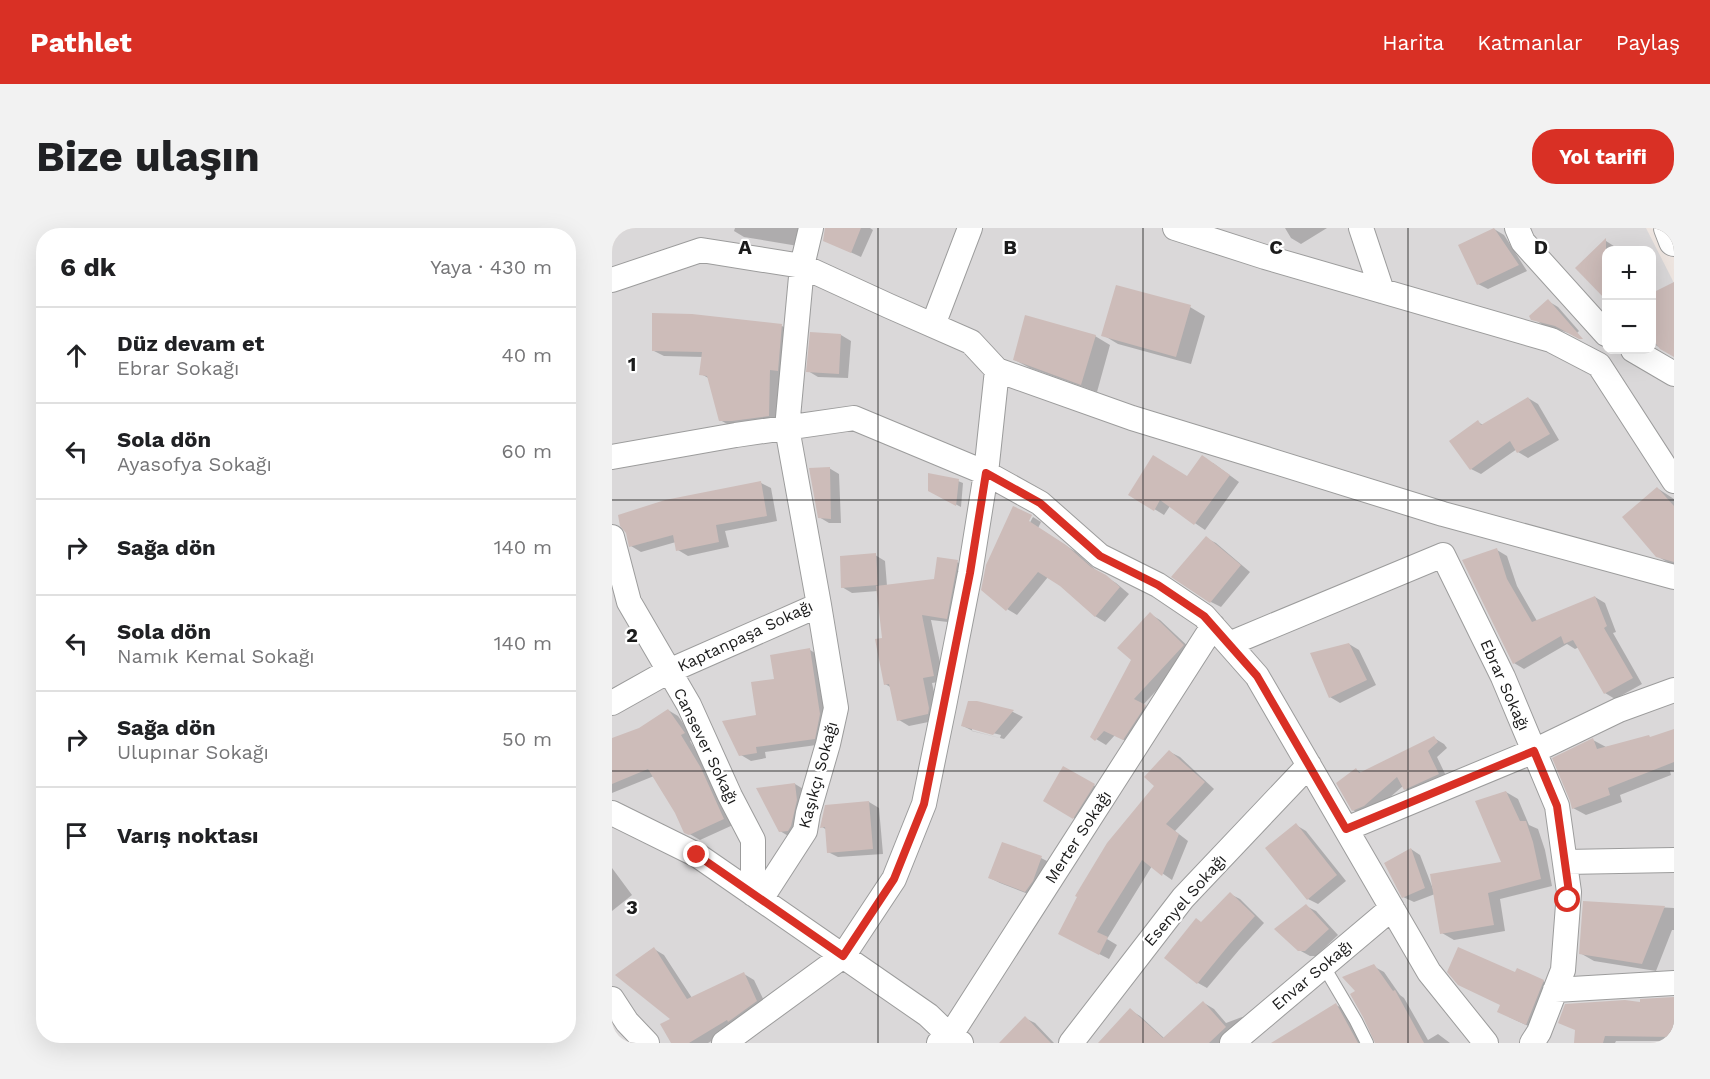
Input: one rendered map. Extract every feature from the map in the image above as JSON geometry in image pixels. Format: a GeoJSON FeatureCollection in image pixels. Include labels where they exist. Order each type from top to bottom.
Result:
{"type":"FeatureCollection","features":[{"type":"Feature","properties":{"kind":"street","name":"Kaptanpaşa Sokağı"},"geometry":{"type":"LineString","coordinates":[[612,703],[669,671],[819,605],[787,428],[802,266],[811,228]]}},
{"type":"Feature","properties":{"kind":"street"},"geometry":{"type":"LineString","coordinates":[[933,325],[970,228]]}},
{"type":"Feature","properties":{"kind":"street"},"geometry":{"type":"LineString","coordinates":[[1175,228],[1265,257],[1551,340],[1599,365],[1674,481]]}},
{"type":"Feature","properties":{"kind":"street"},"geometry":{"type":"LineString","coordinates":[[1361,228],[1382,291]]}},
{"type":"Feature","properties":{"kind":"street"},"geometry":{"type":"LineString","coordinates":[[1517,228],[1523,242],[1602,330]]}},
{"type":"Feature","properties":{"kind":"street"},"geometry":{"type":"LineString","coordinates":[[1669,228],[1674,241]]}},
{"type":"Feature","properties":{"kind":"street"},"geometry":{"type":"LineString","coordinates":[[612,280],[701,239],[802,266],[971,342],[997,370],[1132,418],[1443,514],[1674,577]]}},
{"type":"Feature","properties":{"kind":"street"},"geometry":{"type":"LineString","coordinates":[[1640,354],[1674,374]]}},
{"type":"Feature","properties":{"kind":"street"},"geometry":{"type":"LineString","coordinates":[[723,1043],[843,956],[894,879],[924,804],[970,573],[986,473],[997,370]]}},
{"type":"Feature","properties":{"kind":"street"},"geometry":{"type":"LineString","coordinates":[[612,457],[736,435],[854,418],[986,473],[1040,503],[1100,556],[1158,585],[1204,616],[1257,676],[1429,972],[1486,1043]]}},
{"type":"Feature","properties":{"kind":"street","name":"Cansever Sokağı"},"geometry":{"type":"LineString","coordinates":[[612,537],[618,583],[689,705],[730,796],[753,840],[757,897]]}},
{"type":"Feature","properties":{"kind":"street","name":"Ebrar Sokağı"},"geometry":{"type":"LineString","coordinates":[[1229,644],[1443,555],[1503,677],[1557,806],[1569,892],[1563,970],[1539,1032],[1532,1043]]}},
{"type":"Feature","properties":{"kind":"street","name":"Kaşıkçı Sokağı"},"geometry":{"type":"LineString","coordinates":[[757,897],[805,831],[836,708],[819,605]]}},
{"type":"Feature","properties":{"kind":"street","name":"Merter Sokağı"},"geometry":{"type":"LineString","coordinates":[[950,1041],[1213,626]]}},
{"type":"Feature","properties":{"kind":"street"},"geometry":{"type":"LineString","coordinates":[[1346,829],[1534,751],[1619,710],[1674,690]]}},
{"type":"Feature","properties":{"kind":"street","name":"Esenyel Sokağı"},"geometry":{"type":"LineString","coordinates":[[1071,1043],[1183,898],[1309,765]]}},
{"type":"Feature","properties":{"kind":"street"},"geometry":{"type":"LineString","coordinates":[[612,813],[697,855],[928,1015],[950,1041]]}},
{"type":"Feature","properties":{"kind":"street"},"geometry":{"type":"LineString","coordinates":[[1565,862],[1674,860]]}},
{"type":"Feature","properties":{"kind":"street","name":"Envar Sokağı"},"geometry":{"type":"LineString","coordinates":[[1233,1043],[1392,908]]}},
{"type":"Feature","properties":{"kind":"street"},"geometry":{"type":"LineString","coordinates":[[1555,990],[1674,983]]}},
{"type":"Feature","properties":{"kind":"street"},"geometry":{"type":"LineString","coordinates":[[612,999],[627,1022],[647,1043]]}},
{"type":"Feature","properties":{"kind":"lane"},"geometry":{"type":"LineString","coordinates":[[1323,965],[1367,1043]]}},
{"type":"Feature","properties":{"kind":"shaded area"},"geometry":{"type":"Polygon","coordinates":[[[612,228],[1646,228],[1655,246],[1602,246],[1602,354],[1656,354],[1656,248],[1674,283],[1674,1043],[612,1043],[612,228]]]}},
{"type":"Feature","properties":{"kind":"building"},"geometry":{"type":"Polygon","coordinates":[[[825,228],[861,228],[851,253],[823,241],[825,228]]]}},
{"type":"Feature","properties":{"kind":"building"},"geometry":{"type":"Polygon","coordinates":[[[1494,228],[1519,265],[1477,285],[1458,245],[1494,228]]]}},
{"type":"Feature","properties":{"kind":"building"},"geometry":{"type":"Polygon","coordinates":[[[1606,238],[1606,246],[1602,246],[1602,296],[1575,268],[1606,238]]]}},
{"type":"Feature","properties":{"kind":"building"},"geometry":{"type":"Polygon","coordinates":[[[1674,282],[1674,357],[1656,344],[1656,291],[1674,282]]]}},
{"type":"Feature","properties":{"kind":"building"},"geometry":{"type":"Polygon","coordinates":[[[1116,285],[1191,305],[1176,357],[1101,336],[1116,285]]]}},
{"type":"Feature","properties":{"kind":"building"},"geometry":{"type":"Polygon","coordinates":[[[1548,299],[1583,339],[1555,326],[1531,320],[1529,316],[1548,299]]]}},
{"type":"Feature","properties":{"kind":"building"},"geometry":{"type":"Polygon","coordinates":[[[652,313],[692,314],[782,324],[778,371],[770,370],[769,416],[719,421],[707,376],[699,375],[702,352],[652,351],[652,313]]]}},
{"type":"Feature","properties":{"kind":"building"},"geometry":{"type":"Polygon","coordinates":[[[1025,315],[1096,335],[1081,385],[1013,360],[1025,315]]]}},
{"type":"Feature","properties":{"kind":"building"},"geometry":{"type":"Polygon","coordinates":[[[810,332],[841,334],[839,374],[806,372],[810,332]]]}},
{"type":"Feature","properties":{"kind":"building"},"geometry":{"type":"Polygon","coordinates":[[[1528,397],[1550,434],[1517,453],[1510,441],[1470,470],[1449,441],[1478,420],[1481,425],[1528,397]]]}},
{"type":"Feature","properties":{"kind":"building"},"geometry":{"type":"Polygon","coordinates":[[[1153,455],[1187,476],[1202,455],[1230,475],[1194,525],[1160,500],[1154,511],[1128,495],[1153,455]]]}},
{"type":"Feature","properties":{"kind":"building"},"geometry":{"type":"Polygon","coordinates":[[[830,467],[831,519],[818,518],[809,468],[830,467]]]}},
{"type":"Feature","properties":{"kind":"building"},"geometry":{"type":"Polygon","coordinates":[[[928,473],[959,479],[956,506],[928,491],[928,473]]]}},
{"type":"Feature","properties":{"kind":"building"},"geometry":{"type":"Polygon","coordinates":[[[761,481],[767,516],[716,525],[719,542],[676,551],[673,535],[629,547],[626,533],[620,526],[618,515],[665,500],[761,481]]]}},
{"type":"Feature","properties":{"kind":"building"},"geometry":{"type":"Polygon","coordinates":[[[1657,487],[1674,506],[1674,562],[1656,557],[1622,517],[1657,487]]]}},
{"type":"Feature","properties":{"kind":"building"},"geometry":{"type":"Polygon","coordinates":[[[1013,506],[1032,515],[1029,521],[1066,545],[1091,567],[1106,575],[1120,587],[1095,617],[1060,586],[1038,572],[1006,611],[981,590],[986,565],[1013,506]]]}},
{"type":"Feature","properties":{"kind":"building"},"geometry":{"type":"Polygon","coordinates":[[[1206,536],[1241,565],[1210,603],[1171,577],[1206,536]]]}},
{"type":"Feature","properties":{"kind":"building"},"geometry":{"type":"Polygon","coordinates":[[[1497,548],[1507,579],[1532,622],[1595,596],[1607,626],[1604,628],[1633,678],[1604,694],[1573,640],[1564,644],[1561,636],[1513,664],[1462,560],[1497,548]]]}},
{"type":"Feature","properties":{"kind":"building"},"geometry":{"type":"Polygon","coordinates":[[[876,553],[878,585],[841,588],[840,556],[876,553]]]}},
{"type":"Feature","properties":{"kind":"building"},"geometry":{"type":"Polygon","coordinates":[[[937,557],[958,560],[947,619],[922,615],[934,676],[923,678],[929,708],[928,714],[897,721],[889,684],[884,685],[875,639],[882,638],[876,586],[934,579],[937,557]]]}},
{"type":"Feature","properties":{"kind":"building"},"geometry":{"type":"Polygon","coordinates":[[[1150,612],[1184,645],[1134,699],[1146,705],[1123,740],[1104,731],[1095,741],[1090,737],[1131,660],[1117,648],[1150,612]]]}},
{"type":"Feature","properties":{"kind":"building"},"geometry":{"type":"Polygon","coordinates":[[[1349,643],[1367,680],[1329,698],[1310,653],[1349,643]]]}},
{"type":"Feature","properties":{"kind":"building"},"geometry":{"type":"Polygon","coordinates":[[[810,648],[820,714],[815,739],[756,747],[757,753],[739,756],[722,721],[756,715],[751,682],[774,679],[770,655],[810,648]]]}},
{"type":"Feature","properties":{"kind":"building"},"geometry":{"type":"Polygon","coordinates":[[[968,701],[1014,710],[993,735],[961,726],[968,701]]]}},
{"type":"Feature","properties":{"kind":"building"},"geometry":{"type":"Polygon","coordinates":[[[668,709],[685,733],[681,735],[701,768],[724,819],[689,835],[684,833],[675,813],[648,769],[612,784],[612,738],[639,728],[668,709]]]}},
{"type":"Feature","properties":{"kind":"building"},"geometry":{"type":"Polygon","coordinates":[[[1674,729],[1674,762],[1608,788],[1610,795],[1572,809],[1552,758],[1593,738],[1597,749],[1674,729]]]}},
{"type":"Feature","properties":{"kind":"building"},"geometry":{"type":"Polygon","coordinates":[[[1434,736],[1438,742],[1428,751],[1439,774],[1404,790],[1397,777],[1364,806],[1352,811],[1336,783],[1356,768],[1359,773],[1434,736]]]}},
{"type":"Feature","properties":{"kind":"building"},"geometry":{"type":"Polygon","coordinates":[[[1169,750],[1205,782],[1166,824],[1179,834],[1162,876],[1142,860],[1097,932],[1108,937],[1099,955],[1058,934],[1077,897],[1075,896],[1107,843],[1154,786],[1144,777],[1169,750]]]}},
{"type":"Feature","properties":{"kind":"building"},"geometry":{"type":"Polygon","coordinates":[[[1063,766],[1095,784],[1073,819],[1043,801],[1063,766]]]}},
{"type":"Feature","properties":{"kind":"building"},"geometry":{"type":"Polygon","coordinates":[[[795,783],[797,800],[791,826],[788,831],[779,832],[756,788],[795,783]]]}},
{"type":"Feature","properties":{"kind":"building"},"geometry":{"type":"Polygon","coordinates":[[[1506,791],[1520,821],[1526,821],[1541,879],[1488,893],[1494,925],[1440,934],[1430,874],[1501,862],[1475,801],[1506,791]]]}},
{"type":"Feature","properties":{"kind":"building"},"geometry":{"type":"Polygon","coordinates":[[[869,801],[873,849],[827,853],[825,827],[820,828],[825,805],[869,801]]]}},
{"type":"Feature","properties":{"kind":"building"},"geometry":{"type":"Polygon","coordinates":[[[1296,823],[1337,875],[1307,900],[1265,848],[1296,823]]]}},
{"type":"Feature","properties":{"kind":"building"},"geometry":{"type":"Polygon","coordinates":[[[1002,842],[1042,856],[1033,881],[1025,892],[988,878],[1002,842]]]}},
{"type":"Feature","properties":{"kind":"building"},"geometry":{"type":"Polygon","coordinates":[[[1411,848],[1425,888],[1402,898],[1384,863],[1411,848]]]}},
{"type":"Feature","properties":{"kind":"building"},"geometry":{"type":"Polygon","coordinates":[[[1230,892],[1255,916],[1197,984],[1164,958],[1196,918],[1201,922],[1230,892]]]}},
{"type":"Feature","properties":{"kind":"building"},"geometry":{"type":"Polygon","coordinates":[[[1583,901],[1665,906],[1642,964],[1579,954],[1583,901]]]}},
{"type":"Feature","properties":{"kind":"building"},"geometry":{"type":"Polygon","coordinates":[[[1306,904],[1329,929],[1305,951],[1298,951],[1274,929],[1306,904]]]}},
{"type":"Feature","properties":{"kind":"building"},"geometry":{"type":"Polygon","coordinates":[[[654,947],[687,999],[744,972],[757,1001],[728,1022],[727,1020],[689,1043],[671,1043],[660,1024],[670,1019],[615,975],[654,947]]]}},
{"type":"Feature","properties":{"kind":"building"},"geometry":{"type":"Polygon","coordinates":[[[1458,947],[1515,972],[1517,968],[1544,980],[1526,1025],[1497,1012],[1500,1005],[1458,985],[1447,972],[1458,947]]]}},
{"type":"Feature","properties":{"kind":"building"},"geometry":{"type":"Polygon","coordinates":[[[1374,964],[1393,991],[1395,990],[1424,1043],[1375,1043],[1350,994],[1355,991],[1342,977],[1374,964]]]}},
{"type":"Feature","properties":{"kind":"building"},"geometry":{"type":"Polygon","coordinates":[[[1674,997],[1674,1037],[1605,1036],[1603,1043],[1574,1043],[1575,1030],[1558,1023],[1565,1004],[1625,1000],[1640,1002],[1640,999],[1674,997]]]}},
{"type":"Feature","properties":{"kind":"building"},"geometry":{"type":"Polygon","coordinates":[[[1203,1001],[1226,1027],[1209,1043],[1098,1043],[1130,1008],[1163,1038],[1203,1001]]]}},
{"type":"Feature","properties":{"kind":"building"},"geometry":{"type":"Polygon","coordinates":[[[1336,1003],[1358,1043],[1271,1043],[1336,1003]]]}},
{"type":"Feature","properties":{"kind":"building"},"geometry":{"type":"Polygon","coordinates":[[[1025,1016],[1051,1043],[999,1043],[1025,1016]]]}},
{"type":"Feature","properties":{"kind":"route"},"geometry":{"type":"LineString","coordinates":[[697,855],[843,956],[894,879],[924,804],[970,573],[986,473],[1040,503],[1100,556],[1158,585],[1204,616],[1257,676],[1346,829],[1534,751],[1557,806],[1569,892],[1568,900]]}}]}
